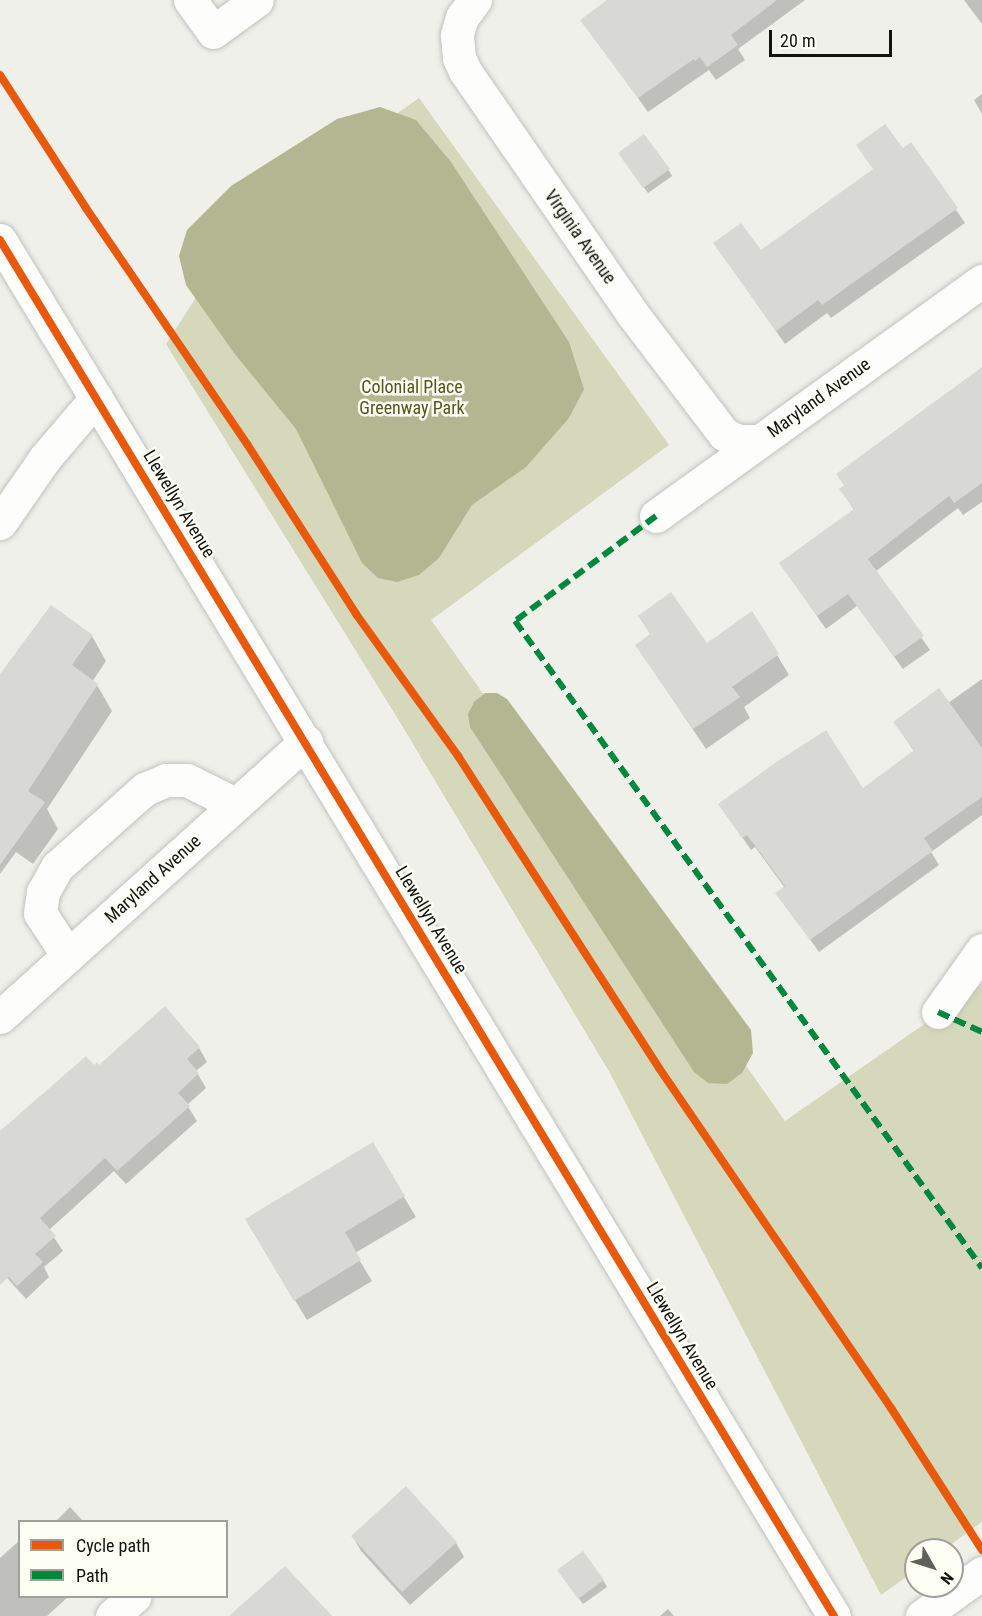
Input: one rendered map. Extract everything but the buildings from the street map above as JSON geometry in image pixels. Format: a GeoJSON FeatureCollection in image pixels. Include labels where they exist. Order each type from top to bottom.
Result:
{"type":"FeatureCollection","features":[{"type":"Feature","properties":{"kind":"street"},"geometry":{"type":"LineString","coordinates":[[190,0],[213,32],[257,0]]}},
{"type":"Feature","properties":{"kind":"street","name":"Virginia Avenue"},"geometry":{"type":"LineString","coordinates":[[475,0],[462,17],[458,35],[459,58],[465,71],[632,312],[724,434],[738,441],[758,441]]}},
{"type":"Feature","properties":{"kind":"street","name":"Llewellyn Avenue"},"geometry":{"type":"LineString","coordinates":[[0,240],[306,741],[834,1616]]}},
{"type":"Feature","properties":{"kind":"street","name":"Maryland Avenue"},"geometry":{"type":"LineString","coordinates":[[656,516],[982,281]]}},
{"type":"Feature","properties":{"kind":"street"},"geometry":{"type":"LineString","coordinates":[[0,523],[45,458],[96,398]]}},
{"type":"Feature","properties":{"kind":"street","name":"Maryland Avenue"},"geometry":{"type":"LineString","coordinates":[[0,1017],[306,741]]}},
{"type":"Feature","properties":{"kind":"street"},"geometry":{"type":"LineString","coordinates":[[68,956],[40,913],[43,892],[57,867],[145,789],[166,780],[187,780],[235,804]]}},
{"type":"Feature","properties":{"kind":"street"},"geometry":{"type":"LineString","coordinates":[[938,1012],[982,950]]}},
{"type":"Feature","properties":{"kind":"street"},"geometry":{"type":"LineString","coordinates":[[922,1616],[982,1573]]}},
{"type":"Feature","properties":{"kind":"street"},"geometry":{"type":"LineString","coordinates":[[112,1616],[133,1598]]}},
{"type":"Feature","properties":{"kind":"green space","name":"Colonial Place Greenway Park"},"geometry":{"type":"Polygon","coordinates":[[[419,98],[669,445],[431,620],[785,1121],[982,984],[982,1522],[960,1538],[904,1538],[904,1579],[881,1595],[610,1073],[398,719],[166,344],[248,217],[419,98]]]}},
{"type":"Feature","properties":{"kind":"shaded area"},"geometry":{"type":"Polygon","coordinates":[[[380,107],[416,120],[451,162],[569,342],[584,389],[569,418],[526,467],[472,505],[439,558],[419,575],[397,582],[378,578],[362,563],[296,429],[234,353],[186,285],[179,256],[187,230],[231,186],[337,119],[380,107]]]}},
{"type":"Feature","properties":{"kind":"shaded area"},"geometry":{"type":"Polygon","coordinates":[[[485,693],[497,693],[507,699],[751,1030],[753,1053],[742,1073],[727,1084],[708,1083],[694,1072],[470,727],[468,714],[474,702],[485,693]]]}},
{"type":"Feature","properties":{"kind":"marked path"},"geometry":{"type":"LineString","coordinates":[[656,516],[515,621],[982,1268]]}},
{"type":"Feature","properties":{"kind":"marked path"},"geometry":{"type":"LineString","coordinates":[[938,1012],[982,1032]]}},
{"type":"Feature","properties":{"kind":"cycle path"},"geometry":{"type":"LineString","coordinates":[[0,75],[86,208],[247,444],[356,614],[458,756],[659,1068],[891,1408],[982,1550]]}},
{"type":"Feature","properties":{"kind":"cycle path"},"geometry":{"type":"LineString","coordinates":[[0,240],[834,1616]]}}]}
